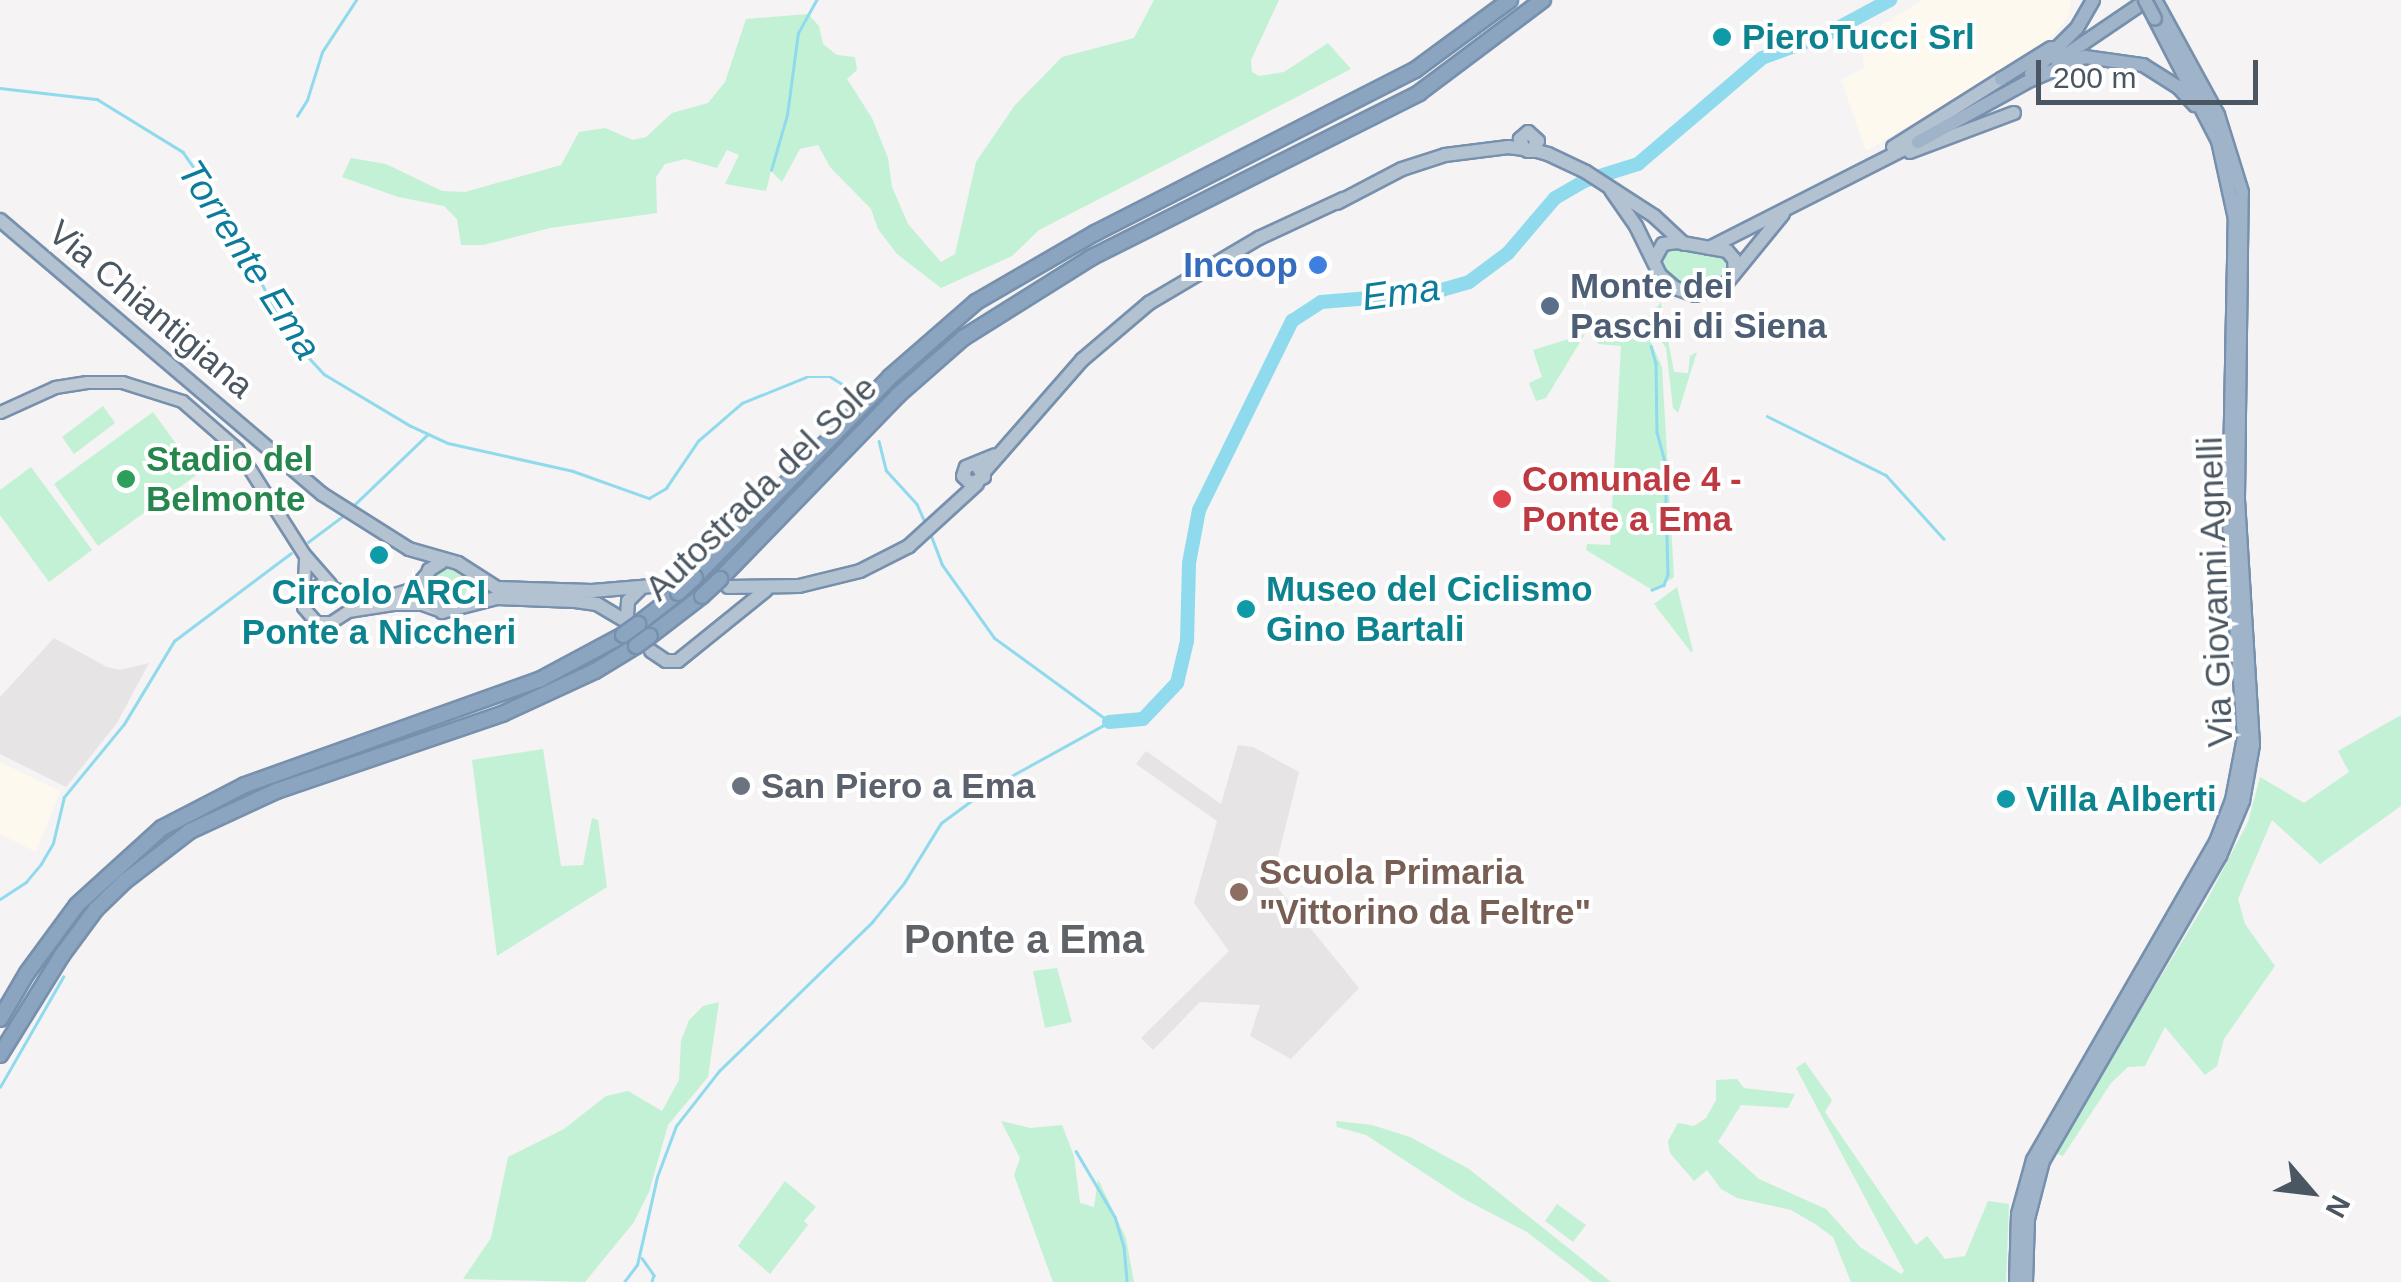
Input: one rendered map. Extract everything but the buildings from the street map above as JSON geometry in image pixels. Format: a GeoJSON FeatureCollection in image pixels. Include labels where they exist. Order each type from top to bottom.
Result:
{"type":"FeatureCollection","features":[{"type":"Feature","properties":{"kind":"highway","name":"Autostrada del Sole"},"geometry":{"type":"LineString","coordinates":[[0,1019],[26,973],[77,905],[162,828],[244,784],[539,680],[628,623],[671,589],[695,578],[938,331],[1034,267],[1416,70],[1510,0]]}},
{"type":"Feature","properties":{"kind":"highway","name":"Autostrada del Sole"},"geometry":{"type":"LineString","coordinates":[[0,1056],[62,955],[96,909],[124,880],[190,831],[276,791],[502,714],[571,683],[636,646],[651,644],[702,596],[725,585],[842,451],[963,338],[1092,257],[1420,94],[1543,0]]}},
{"type":"Feature","properties":{"kind":"highway"},"geometry":{"type":"LineString","coordinates":[[2008,93],[2067,40],[2093,0]]}},
{"type":"Feature","properties":{"kind":"highway"},"geometry":{"type":"LineString","coordinates":[[2156,0],[2159,16]]}},
{"type":"Feature","properties":{"kind":"highway"},"geometry":{"type":"LineString","coordinates":[[1905,148],[2031,80],[2142,3]]}},
{"type":"Feature","properties":{"kind":"highway","name":"Via Giovanni Agnelli"},"geometry":{"type":"LineString","coordinates":[[2033,1175],[2044,1147],[2220,856],[2249,775],[2254,700],[2238,481],[2240,220],[2218,115],[2159,16],[2142,3]]}},
{"type":"Feature","properties":{"kind":"highway","name":"Via Giovanni Agnelli"},"geometry":{"type":"LineString","coordinates":[[2159,16],[2218,141],[2236,192]]}},
{"type":"Feature","properties":{"kind":"highway"},"geometry":{"type":"LineString","coordinates":[[2007,75],[2067,40]]}},
{"type":"Feature","properties":{"kind":"highway"},"geometry":{"type":"LineString","coordinates":[[2031,80],[2086,57],[2143,65],[2190,100],[2218,141]]}},
{"type":"Feature","properties":{"kind":"highway"},"geometry":{"type":"LineString","coordinates":[[2016,1282],[2016,1239],[2033,1175]]}},
{"type":"Feature","properties":{"kind":"highway"},"geometry":{"type":"LineString","coordinates":[[2026,1282],[2026,1234],[2033,1175]]}},
{"type":"Feature","properties":{"kind":"main road"},"geometry":{"type":"LineString","coordinates":[[2007,75],[1890,150],[1905,148],[1913,152],[2014,113]]}},
{"type":"Feature","properties":{"kind":"main road"},"geometry":{"type":"LineString","coordinates":[[651,644],[666,661],[678,661],[757,594],[843,577],[909,546],[942,516],[1069,377],[1166,294],[1343,198],[1432,159],[1529,144],[1590,175],[1654,216],[1684,244]]}},
{"type":"Feature","properties":{"kind":"main road"},"geometry":{"type":"LineString","coordinates":[[1709,248],[1783,214],[1838,180],[1905,148]]}},
{"type":"Feature","properties":{"kind":"main road"},"geometry":{"type":"LineString","coordinates":[[1611,190],[1669,284],[1695,294],[1720,288],[1783,214]]}},
{"type":"Feature","properties":{"kind":"main road","name":"Via Chiantigiana"},"geometry":{"type":"LineString","coordinates":[[0,220],[349,512],[409,549],[442,562],[461,564],[497,588],[581,592],[648,586],[671,589]]}},
{"type":"Feature","properties":{"kind":"main road"},"geometry":{"type":"LineString","coordinates":[[1654,260],[1664,244],[1684,244],[1730,253],[1735,272]]}},
{"type":"Feature","properties":{"kind":"main road"},"geometry":{"type":"LineString","coordinates":[[0,412],[55,388],[87,382],[150,388],[189,406],[238,449],[304,554],[334,587],[343,602],[340,614]]}},
{"type":"Feature","properties":{"kind":"main road","name":"Via Chiantigiana"},"geometry":{"type":"LineString","coordinates":[[409,549],[426,574],[424,594],[436,609]]}},
{"type":"Feature","properties":{"kind":"main road"},"geometry":{"type":"LineString","coordinates":[[304,554],[303,607],[310,620],[328,623],[340,614],[394,604],[449,612],[497,598],[597,604],[628,623],[630,596],[648,586]]}},
{"type":"Feature","properties":{"kind":"main road"},"geometry":{"type":"LineString","coordinates":[[305,593],[314,585],[388,596],[414,588],[442,562]]}},
{"type":"Feature","properties":{"kind":"main road"},"geometry":{"type":"LineString","coordinates":[[461,564],[474,586],[463,608]]}},
{"type":"Feature","properties":{"kind":"main road"},"geometry":{"type":"LineString","coordinates":[[725,585],[773,588]]}},
{"type":"Feature","properties":{"kind":"main road"},"geometry":{"type":"LineString","coordinates":[[725,585],[738,599],[730,620]]}},
{"type":"Feature","properties":{"kind":"shaded area"},"geometry":{"type":"Polygon","coordinates":[[[1922,0],[2071,0],[2068,17],[2044,46],[1975,100],[1965,93],[1866,151],[1841,80],[1864,68],[1861,38],[1922,0]]]}},
{"type":"Feature","properties":{"kind":"shaded area"},"geometry":{"type":"Polygon","coordinates":[[[54,638],[107,667],[120,670],[149,663],[117,723],[66,787],[0,754],[0,697],[54,638]]]}},
{"type":"Feature","properties":{"kind":"shaded area","name":"Scuola Primaria \"Vittorino da Feltre\""},"geometry":{"type":"Polygon","coordinates":[[[1238,745],[1253,747],[1299,772],[1272,881],[1359,988],[1291,1059],[1250,1036],[1260,1005],[1200,1002],[1153,1050],[1141,1038],[1229,951],[1194,903],[1217,821],[1136,764],[1146,751],[1221,804],[1238,745]]]}},
{"type":"Feature","properties":{"kind":"shaded area"},"geometry":{"type":"Polygon","coordinates":[[[0,762],[60,791],[36,852],[0,834],[0,762]]]}},
{"type":"Feature","properties":{"kind":"green space"},"geometry":{"type":"Polygon","coordinates":[[[1154,0],[1279,0],[1251,60],[1252,72],[1259,76],[1284,72],[1328,43],[1351,69],[1039,230],[1012,256],[941,288],[897,254],[878,229],[871,209],[830,167],[818,145],[800,149],[782,182],[771,171],[766,191],[725,184],[739,155],[727,150],[717,168],[685,159],[665,164],[656,177],[657,213],[550,228],[483,245],[461,245],[457,219],[444,206],[398,197],[342,177],[351,158],[386,164],[442,191],[465,192],[561,165],[579,132],[605,128],[633,140],[646,137],[672,113],[708,103],[725,82],[746,19],[808,14],[819,26],[823,44],[837,55],[855,57],[857,70],[847,79],[872,118],[888,158],[892,187],[908,224],[941,262],[955,254],[976,162],[1015,105],[1062,57],[1134,38],[1154,0]]]}},
{"type":"Feature","properties":{"kind":"green space"},"geometry":{"type":"Polygon","coordinates":[[[1677,246],[1702,254],[1719,252],[1729,257],[1732,269],[1726,279],[1697,291],[1670,280],[1658,260],[1660,250],[1677,246]]]}},
{"type":"Feature","properties":{"kind":"green space"},"geometry":{"type":"Polygon","coordinates":[[[1661,302],[1674,372],[1688,373],[1690,356],[1697,352],[1678,413],[1673,408],[1666,348],[1656,334],[1633,323],[1647,319],[1661,302]]]}},
{"type":"Feature","properties":{"kind":"green space"},"geometry":{"type":"Polygon","coordinates":[[[1616,328],[1650,340],[1662,367],[1674,577],[1654,591],[1586,550],[1587,544],[1610,545],[1621,346],[1598,344],[1596,331],[1616,328]]]}},
{"type":"Feature","properties":{"kind":"green space"},"geometry":{"type":"Polygon","coordinates":[[[1585,334],[1546,398],[1536,401],[1529,383],[1542,377],[1533,350],[1585,334]]]}},
{"type":"Feature","properties":{"kind":"green space"},"geometry":{"type":"Polygon","coordinates":[[[103,406],[115,423],[74,454],[62,437],[103,406]]]}},
{"type":"Feature","properties":{"kind":"green space","name":"Stadio del Belmonte"},"geometry":{"type":"Polygon","coordinates":[[[153,412],[198,474],[98,546],[54,484],[153,412]]]}},
{"type":"Feature","properties":{"kind":"green space"},"geometry":{"type":"Polygon","coordinates":[[[31,467],[92,550],[49,582],[0,515],[0,490],[31,467]]]}},
{"type":"Feature","properties":{"kind":"green space"},"geometry":{"type":"Polygon","coordinates":[[[448,567],[461,573],[467,586],[461,599],[448,605],[435,599],[429,586],[435,573],[448,567]]]}},
{"type":"Feature","properties":{"kind":"green space"},"geometry":{"type":"Polygon","coordinates":[[[1677,587],[1693,651],[1691,652],[1654,604],[1677,587]]]}},
{"type":"Feature","properties":{"kind":"green space"},"geometry":{"type":"Polygon","coordinates":[[[2401,715],[2401,806],[2320,864],[2272,820],[2238,899],[2245,924],[2275,966],[2224,1039],[2217,1066],[2205,1075],[2165,1027],[2145,1066],[2128,1067],[2111,1083],[2063,1156],[2054,1153],[2206,902],[2248,822],[2260,777],[2304,803],[2349,772],[2338,751],[2401,715]]]}},
{"type":"Feature","properties":{"kind":"green space"},"geometry":{"type":"Polygon","coordinates":[[[543,749],[561,866],[583,865],[592,818],[598,820],[607,887],[497,956],[472,760],[543,749]]]}},
{"type":"Feature","properties":{"kind":"green space"},"geometry":{"type":"Polygon","coordinates":[[[1057,968],[1072,1022],[1045,1028],[1033,971],[1057,968]]]}},
{"type":"Feature","properties":{"kind":"green space"},"geometry":{"type":"Polygon","coordinates":[[[719,1002],[708,1077],[668,1125],[649,1192],[634,1222],[585,1282],[463,1279],[491,1238],[508,1157],[564,1129],[606,1096],[628,1091],[662,1111],[679,1080],[681,1041],[689,1020],[703,1006],[719,1002]]]}},
{"type":"Feature","properties":{"kind":"green space"},"geometry":{"type":"Polygon","coordinates":[[[1805,1062],[1832,1100],[1825,1112],[1916,1245],[1927,1236],[1945,1259],[1965,1256],[1988,1201],[2009,1204],[2006,1282],[1851,1282],[1833,1237],[1815,1224],[1791,1210],[1737,1198],[1721,1189],[1707,1170],[1694,1181],[1670,1153],[1668,1141],[1678,1123],[1694,1126],[1706,1118],[1716,1100],[1716,1080],[1737,1079],[1744,1088],[1795,1094],[1788,1108],[1741,1105],[1718,1142],[1759,1179],[1826,1209],[1860,1247],[1901,1274],[1904,1271],[1796,1068],[1805,1062]]]}},
{"type":"Feature","properties":{"kind":"green space"},"geometry":{"type":"Polygon","coordinates":[[[1001,1121],[1030,1128],[1062,1125],[1074,1156],[1080,1203],[1094,1207],[1098,1179],[1126,1238],[1134,1282],[1053,1282],[1014,1175],[1020,1158],[1001,1121]]]}},
{"type":"Feature","properties":{"kind":"green space"},"geometry":{"type":"Polygon","coordinates":[[[1336,1121],[1372,1125],[1410,1137],[1469,1169],[1611,1282],[1592,1282],[1527,1232],[1464,1199],[1366,1135],[1337,1127],[1336,1121]]]}},
{"type":"Feature","properties":{"kind":"green space"},"geometry":{"type":"Polygon","coordinates":[[[785,1181],[816,1207],[804,1221],[808,1225],[770,1274],[738,1246],[785,1181]]]}},
{"type":"Feature","properties":{"kind":"green space"},"geometry":{"type":"Polygon","coordinates":[[[1557,1204],[1586,1225],[1573,1242],[1545,1221],[1557,1204]]]}},
{"type":"Feature","properties":{"kind":"waterway"},"geometry":{"type":"LineString","coordinates":[[297,116],[307,100],[322,52],[356,0]]}},
{"type":"Feature","properties":{"kind":"waterway"},"geometry":{"type":"LineString","coordinates":[[771,170],[787,115],[798,33],[816,0]]}},
{"type":"Feature","properties":{"kind":"waterway","name":"Ema"},"geometry":{"type":"LineString","coordinates":[[1109,722],[1143,719],[1177,683],[1187,641],[1189,563],[1199,510],[1292,321],[1321,302],[1431,293],[1469,282],[1508,253],[1555,198],[1584,181],[1638,164],[1762,58],[1827,34],[1890,0]]}},
{"type":"Feature","properties":{"kind":"waterway","name":"Torrente Ema"},"geometry":{"type":"LineString","coordinates":[[0,88],[97,99],[183,152],[225,212],[289,336],[324,374],[411,426],[448,443],[573,471],[649,498],[666,488],[698,441],[742,403],[806,377],[831,377],[855,392]]}},
{"type":"Feature","properties":{"kind":"waterway"},"geometry":{"type":"LineString","coordinates":[[1651,346],[1656,363],[1657,432],[1665,461],[1668,574],[1664,585],[1652,590]]}},
{"type":"Feature","properties":{"kind":"waterway"},"geometry":{"type":"LineString","coordinates":[[1767,416],[1886,475],[1944,539]]}},
{"type":"Feature","properties":{"kind":"waterway"},"geometry":{"type":"LineString","coordinates":[[352,507],[428,434]]}},
{"type":"Feature","properties":{"kind":"waterway","name":"Torrente Ema"},"geometry":{"type":"LineString","coordinates":[[879,441],[886,470],[917,504],[925,522]]}},
{"type":"Feature","properties":{"kind":"waterway"},"geometry":{"type":"LineString","coordinates":[[308,542],[343,516]]}},
{"type":"Feature","properties":{"kind":"waterway"},"geometry":{"type":"LineString","coordinates":[[624,1282],[637,1265],[657,1177],[676,1126],[719,1071],[872,922],[904,883],[941,823],[986,790],[1109,722],[994,638],[942,565],[930,534]]}},
{"type":"Feature","properties":{"kind":"waterway"},"geometry":{"type":"LineString","coordinates":[[0,899],[26,882],[41,864],[53,843],[64,797],[124,724],[174,641],[291,553]]}},
{"type":"Feature","properties":{"kind":"waterway"},"geometry":{"type":"LineString","coordinates":[[0,1087],[63,977]]}},
{"type":"Feature","properties":{"kind":"waterway"},"geometry":{"type":"LineString","coordinates":[[1076,1151],[1115,1217],[1124,1246],[1127,1282]]}},
{"type":"Feature","properties":{"kind":"waterway"},"geometry":{"type":"LineString","coordinates":[[642,1258],[654,1275],[652,1282]]}},
{"type":"Feature","properties":{"kind":"place","name":"PieroTucci Srl"},"geometry":{"type":"Point","coordinates":[1722,37]}},
{"type":"Feature","properties":{"kind":"place","name":"Incoop"},"geometry":{"type":"Point","coordinates":[1318,265]}},
{"type":"Feature","properties":{"kind":"place","name":"Monte dei Paschi di Siena"},"geometry":{"type":"Point","coordinates":[1550,306]}},
{"type":"Feature","properties":{"kind":"place","name":"Stadio del Belmonte"},"geometry":{"type":"Point","coordinates":[126,479]}},
{"type":"Feature","properties":{"kind":"place","name":"Comunale 4 - Ponte a Ema"},"geometry":{"type":"Point","coordinates":[1502,499]}},
{"type":"Feature","properties":{"kind":"place","name":"Circolo ARCI Ponte a Niccheri"},"geometry":{"type":"Point","coordinates":[379,555]}},
{"type":"Feature","properties":{"kind":"place","name":"Museo del Ciclismo Gino Bartali"},"geometry":{"type":"Point","coordinates":[1246,609]}},
{"type":"Feature","properties":{"kind":"place","name":"San Piero a Ema"},"geometry":{"type":"Point","coordinates":[741,786]}},
{"type":"Feature","properties":{"kind":"place","name":"Villa Alberti"},"geometry":{"type":"Point","coordinates":[2006,799]}},
{"type":"Feature","properties":{"kind":"place","name":"Scuola Primaria \"Vittorino da Feltre\""},"geometry":{"type":"Point","coordinates":[1239,892]}},
{"type":"Feature","properties":{"kind":"district","name":"Ponte a Ema"},"geometry":{"type":"Point","coordinates":[1024,939]}}]}
